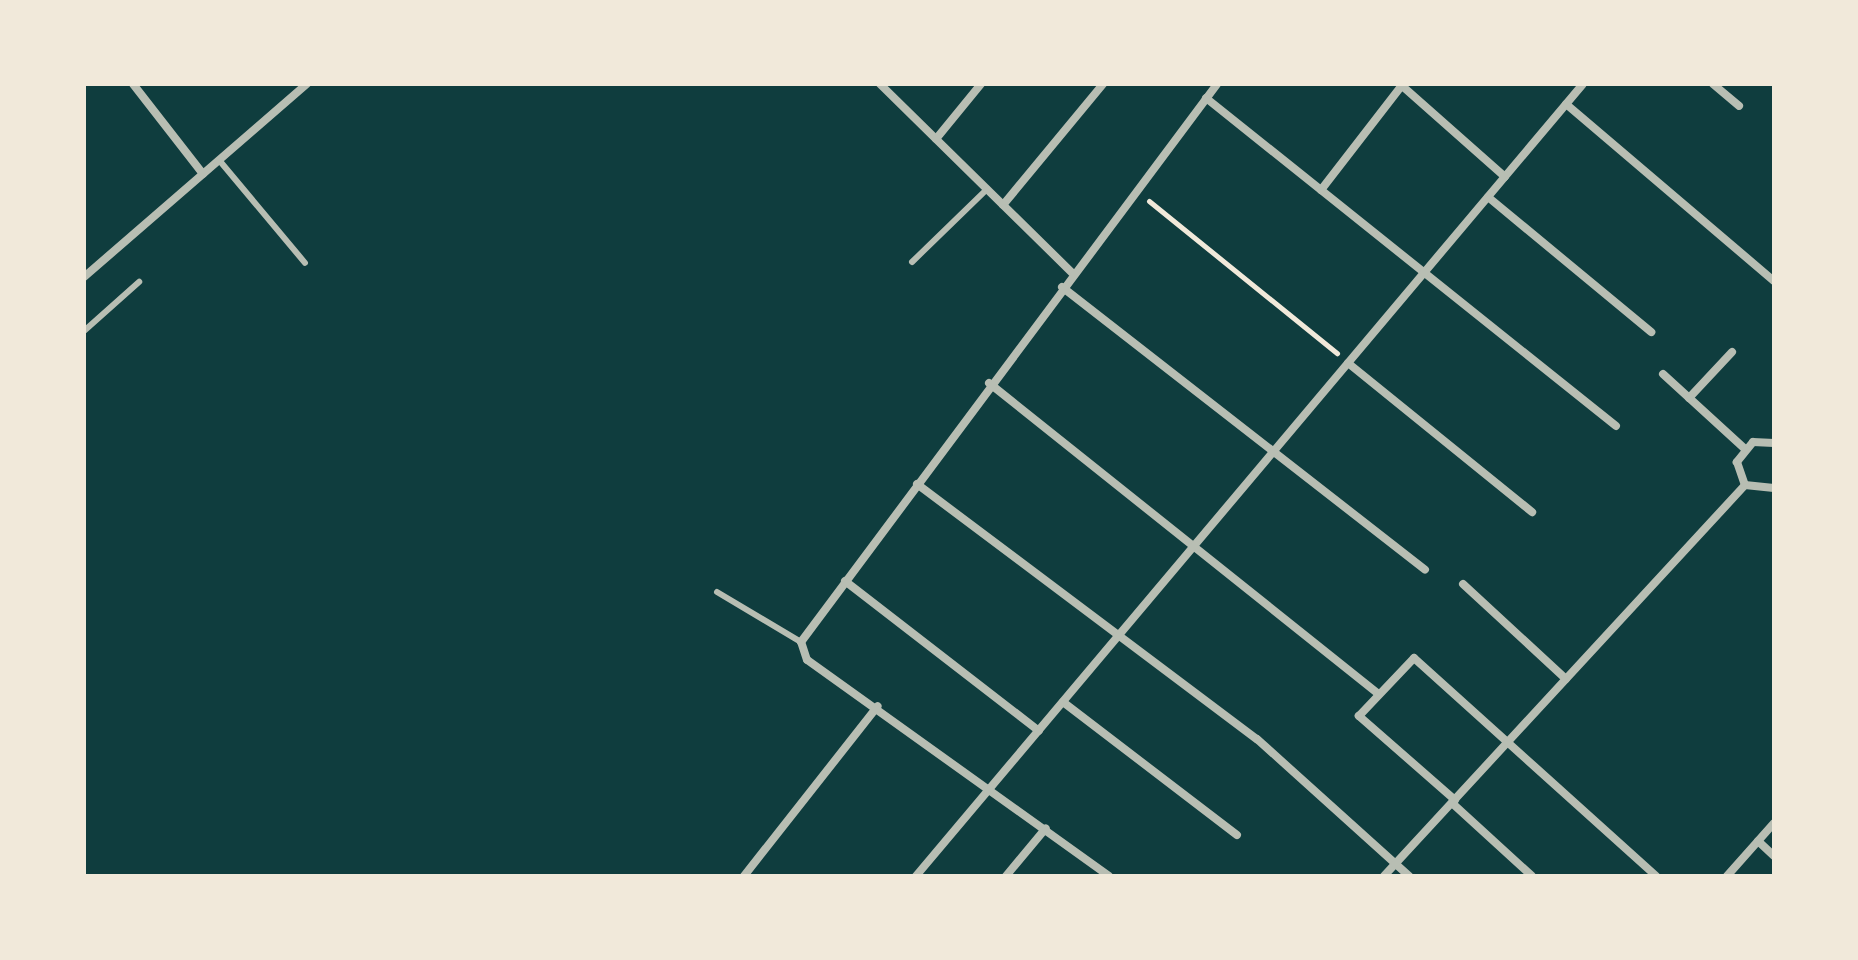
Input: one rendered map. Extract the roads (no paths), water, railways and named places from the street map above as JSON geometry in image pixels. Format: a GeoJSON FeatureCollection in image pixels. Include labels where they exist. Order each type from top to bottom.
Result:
{"type":"FeatureCollection","features":[{"type":"Feature","properties":{"kind":"street"},"geometry":{"type":"LineString","coordinates":[[133,84],[203,174]]}},
{"type":"Feature","properties":{"kind":"street"},"geometry":{"type":"LineString","coordinates":[[84,277],[307,84]]}},
{"type":"Feature","properties":{"kind":"street"},"geometry":{"type":"LineString","coordinates":[[880,84],[1072,273]]}},
{"type":"Feature","properties":{"kind":"street"},"geometry":{"type":"LineString","coordinates":[[936,139],[981,84]]}},
{"type":"Feature","properties":{"kind":"street"},"geometry":{"type":"LineString","coordinates":[[1003,205],[1103,84]]}},
{"type":"Feature","properties":{"kind":"street"},"geometry":{"type":"LineString","coordinates":[[1109,876],[992,787],[807,660],[801,642],[989,383],[1217,84]]}},
{"type":"Feature","properties":{"kind":"street"},"geometry":{"type":"LineString","coordinates":[[916,876],[1583,84]]}},
{"type":"Feature","properties":{"kind":"street"},"geometry":{"type":"LineString","coordinates":[[1713,84],[1739,106]]}},
{"type":"Feature","properties":{"kind":"street"},"geometry":{"type":"LineString","coordinates":[[1321,190],[1401,85],[1505,177]]}},
{"type":"Feature","properties":{"kind":"street"},"geometry":{"type":"LineString","coordinates":[[1206,98],[1616,426]]}},
{"type":"Feature","properties":{"kind":"street"},"geometry":{"type":"LineString","coordinates":[[1566,104],[1774,281]]}},
{"type":"Feature","properties":{"kind":"street"},"geometry":{"type":"LineString","coordinates":[[1488,197],[1651,332]]}},
{"type":"Feature","properties":{"kind":"street"},"geometry":{"type":"LineString","coordinates":[[1062,287],[1425,570]]}},
{"type":"Feature","properties":{"kind":"street"},"geometry":{"type":"LineString","coordinates":[[1689,398],[1732,352]]}},
{"type":"Feature","properties":{"kind":"street"},"geometry":{"type":"LineString","coordinates":[[1348,363],[1532,512]]}},
{"type":"Feature","properties":{"kind":"street"},"geometry":{"type":"LineString","coordinates":[[1663,374],[1744,448]]}},
{"type":"Feature","properties":{"kind":"street"},"geometry":{"type":"LineString","coordinates":[[989,383],[1377,693]]}},
{"type":"Feature","properties":{"kind":"street"},"geometry":{"type":"LineString","coordinates":[[1744,448],[1773,441]]}},
{"type":"Feature","properties":{"kind":"street"},"geometry":{"type":"LineString","coordinates":[[1744,448],[1737,470],[1745,485]]}},
{"type":"Feature","properties":{"kind":"street"},"geometry":{"type":"LineString","coordinates":[[917,484],[1257,739],[1409,876]]}},
{"type":"Feature","properties":{"kind":"street"},"geometry":{"type":"LineString","coordinates":[[1745,485],[1774,488]]}},
{"type":"Feature","properties":{"kind":"street"},"geometry":{"type":"LineString","coordinates":[[1384,876],[1745,485]]}},
{"type":"Feature","properties":{"kind":"street"},"geometry":{"type":"LineString","coordinates":[[845,581],[1039,731]]}},
{"type":"Feature","properties":{"kind":"street"},"geometry":{"type":"LineString","coordinates":[[1463,584],[1566,679]]}},
{"type":"Feature","properties":{"kind":"street"},"geometry":{"type":"LineString","coordinates":[[1532,876],[1360,718],[1377,693],[1414,658],[1510,740],[1656,876]]}},
{"type":"Feature","properties":{"kind":"street"},"geometry":{"type":"LineString","coordinates":[[1063,702],[1237,835]]}},
{"type":"Feature","properties":{"kind":"street"},"geometry":{"type":"LineString","coordinates":[[744,876],[878,706]]}},
{"type":"Feature","properties":{"kind":"street"},"geometry":{"type":"LineString","coordinates":[[1727,876],[1774,823]]}},
{"type":"Feature","properties":{"kind":"street"},"geometry":{"type":"LineString","coordinates":[[1006,876],[1046,828]]}},
{"type":"Feature","properties":{"kind":"street"},"geometry":{"type":"LineString","coordinates":[[1758,841],[1774,856]]}},
{"type":"Feature","properties":{"kind":"lane"},"geometry":{"type":"LineString","coordinates":[[219,160],[305,263]]}},
{"type":"Feature","properties":{"kind":"lane"},"geometry":{"type":"LineString","coordinates":[[912,262],[987,189]]}},
{"type":"Feature","properties":{"kind":"lane"},"geometry":{"type":"LineString","coordinates":[[84,331],[139,282]]}},
{"type":"Feature","properties":{"kind":"lane"},"geometry":{"type":"LineString","coordinates":[[717,592],[801,642]]}}]}
